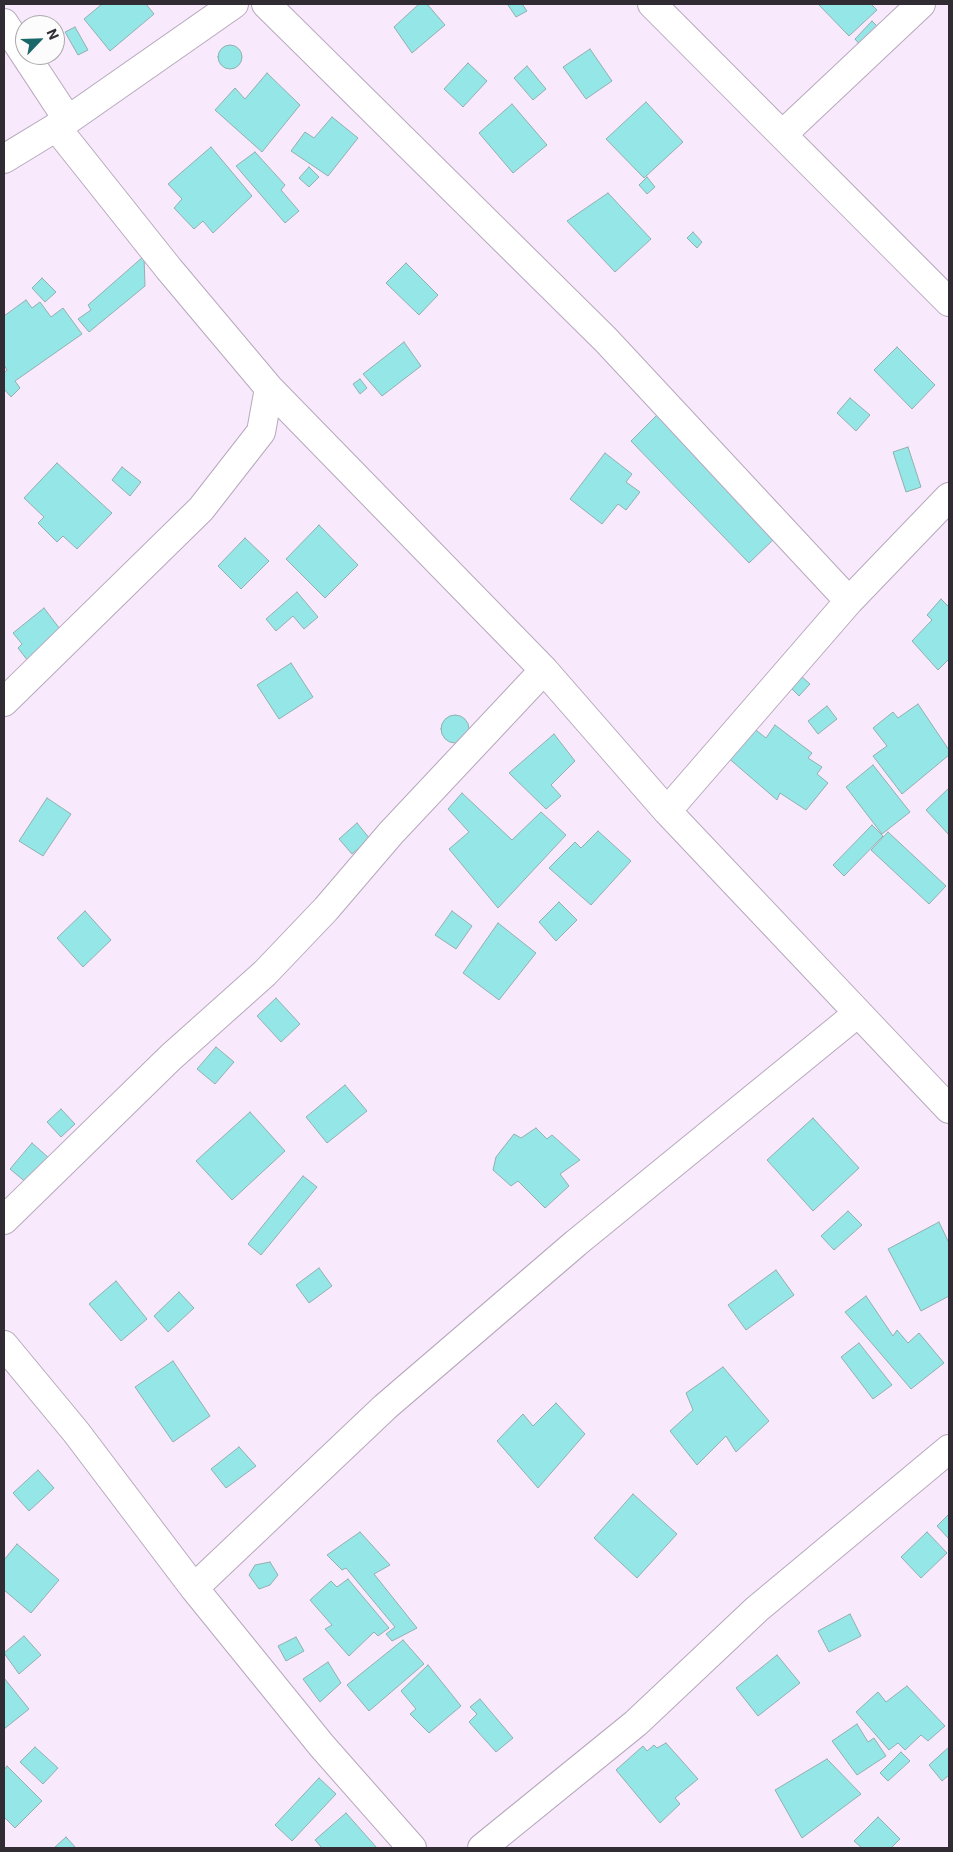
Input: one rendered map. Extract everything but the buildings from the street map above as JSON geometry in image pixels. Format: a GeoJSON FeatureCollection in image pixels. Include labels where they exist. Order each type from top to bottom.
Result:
{"type":"FeatureCollection","features":[{"type":"Feature","properties":{"kind":"street"},"geometry":{"type":"LineString","coordinates":[[4,159],[62,124],[234,4]]}},
{"type":"Feature","properties":{"kind":"street"},"geometry":{"type":"LineString","coordinates":[[266,4],[606,340],[849,601]]}},
{"type":"Feature","properties":{"kind":"street"},"geometry":{"type":"LineString","coordinates":[[652,4],[949,302]]}},
{"type":"Feature","properties":{"kind":"street"},"geometry":{"type":"LineString","coordinates":[[783,134],[920,4]]}},
{"type":"Feature","properties":{"kind":"street"},"geometry":{"type":"LineString","coordinates":[[4,23],[62,124],[169,269],[269,388],[544,670],[667,811],[858,1013],[946,1099]]}},
{"type":"Feature","properties":{"kind":"street"},"geometry":{"type":"LineString","coordinates":[[4,702],[201,509],[261,432],[269,388]]}},
{"type":"Feature","properties":{"kind":"street"},"geometry":{"type":"LineString","coordinates":[[667,811],[849,601],[949,497]]}},
{"type":"Feature","properties":{"kind":"street"},"geometry":{"type":"LineString","coordinates":[[4,1220],[171,1057],[265,973],[326,909],[391,833],[544,670]]}},
{"type":"Feature","properties":{"kind":"street"},"geometry":{"type":"LineString","coordinates":[[194,1588],[392,1400],[576,1243],[858,1013]]}},
{"type":"Feature","properties":{"kind":"street"},"geometry":{"type":"LineString","coordinates":[[4,1345],[76,1432],[194,1588],[322,1746],[412,1848]]}},
{"type":"Feature","properties":{"kind":"street"},"geometry":{"type":"LineString","coordinates":[[482,1848],[636,1723],[757,1609],[949,1449]]}}]}
